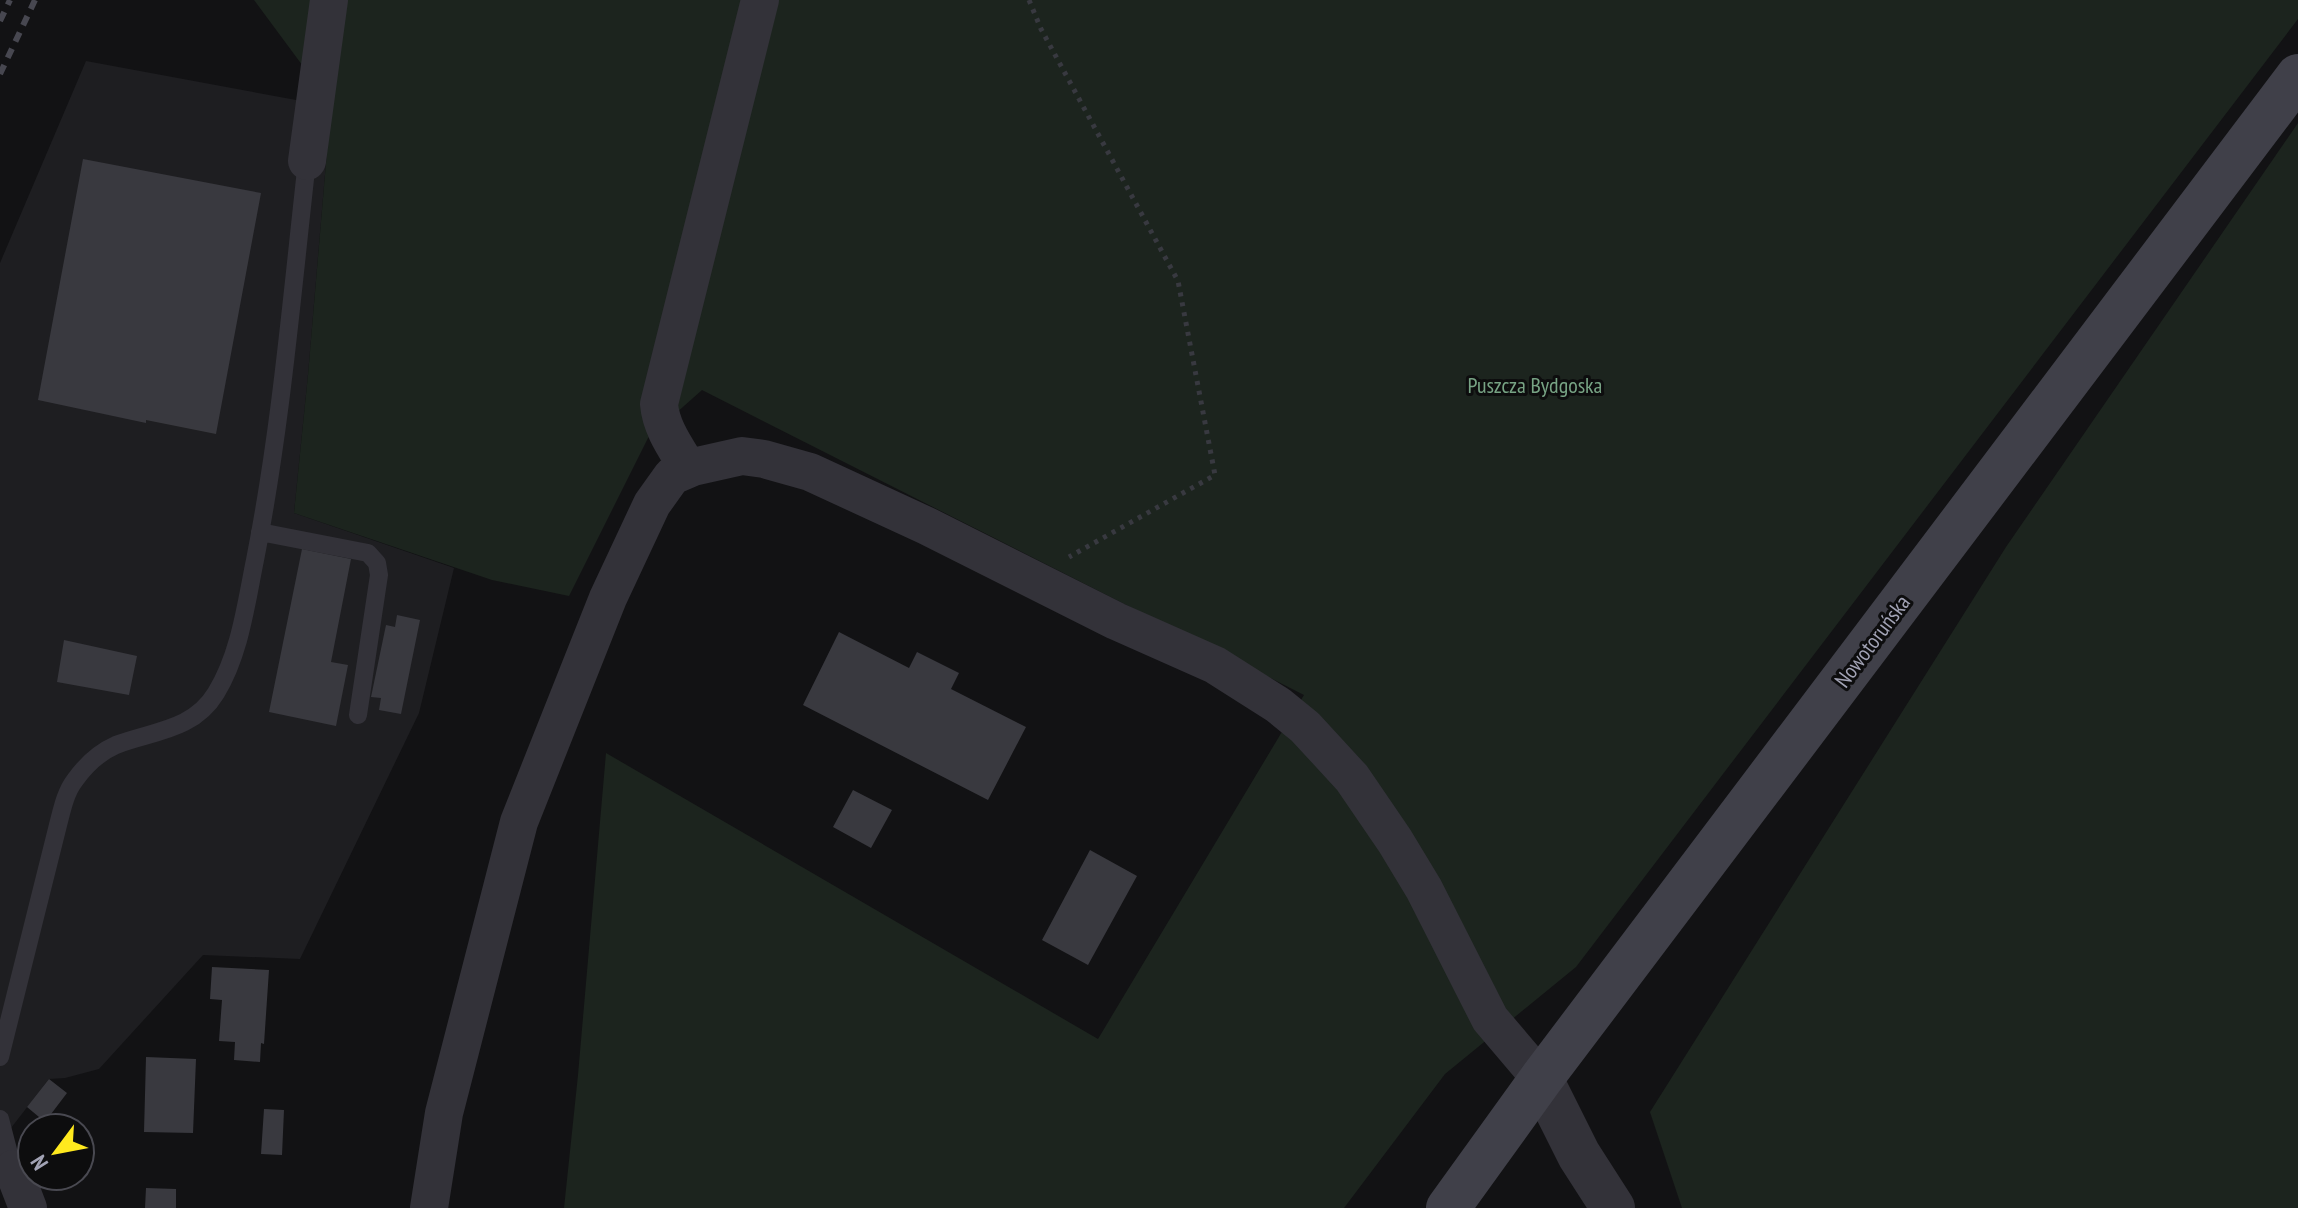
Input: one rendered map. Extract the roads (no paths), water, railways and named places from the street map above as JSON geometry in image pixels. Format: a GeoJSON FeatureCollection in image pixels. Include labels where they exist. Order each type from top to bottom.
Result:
{"type":"FeatureCollection","features":[{"type":"Feature","properties":{"kind":"main road","name":"Nowotoruńska"},"geometry":{"type":"LineString","coordinates":[[1448,1208],[1541,1079],[2298,76]]}},
{"type":"Feature","properties":{"kind":"street"},"geometry":{"type":"LineString","coordinates":[[307,161],[329,0]]}},
{"type":"Feature","properties":{"kind":"street"},"geometry":{"type":"LineString","coordinates":[[688,468],[664,425],[659,404],[760,0]]}},
{"type":"Feature","properties":{"kind":"street"},"geometry":{"type":"LineString","coordinates":[[429,1208],[444,1113],[519,822],[608,598],[652,504],[672,476],[688,468],[742,456],[810,472],[927,526],[1116,621],[1215,665],[1251,686],[1305,727],[1352,778],[1395,841],[1449,936],[1490,1019],[1541,1079],[1579,1155],[1613,1208]]}},
{"type":"Feature","properties":{"kind":"street"},"geometry":{"type":"LineString","coordinates":[[13,1169],[28,1208]]}},
{"type":"Feature","properties":{"kind":"lane"},"geometry":{"type":"LineString","coordinates":[[0,1057],[66,795],[83,769],[104,751],[174,728],[200,712],[225,679],[235,650],[270,480],[307,161]]}},
{"type":"Feature","properties":{"kind":"lane"},"geometry":{"type":"LineString","coordinates":[[260,532],[368,553],[377,563],[379,575],[358,715]]}},
{"type":"Feature","properties":{"kind":"lane"},"geometry":{"type":"LineString","coordinates":[[0,1119],[13,1169]]}},
{"type":"Feature","properties":{"kind":"railway"},"geometry":{"type":"LineString","coordinates":[[0,21],[10,0]]}},
{"type":"Feature","properties":{"kind":"railway"},"geometry":{"type":"LineString","coordinates":[[0,74],[35,0]]}},
{"type":"Feature","properties":{"kind":"park label","name":"Puszcza Bydgoska"},"geometry":{"type":"Point","coordinates":[1535,385]}}]}
